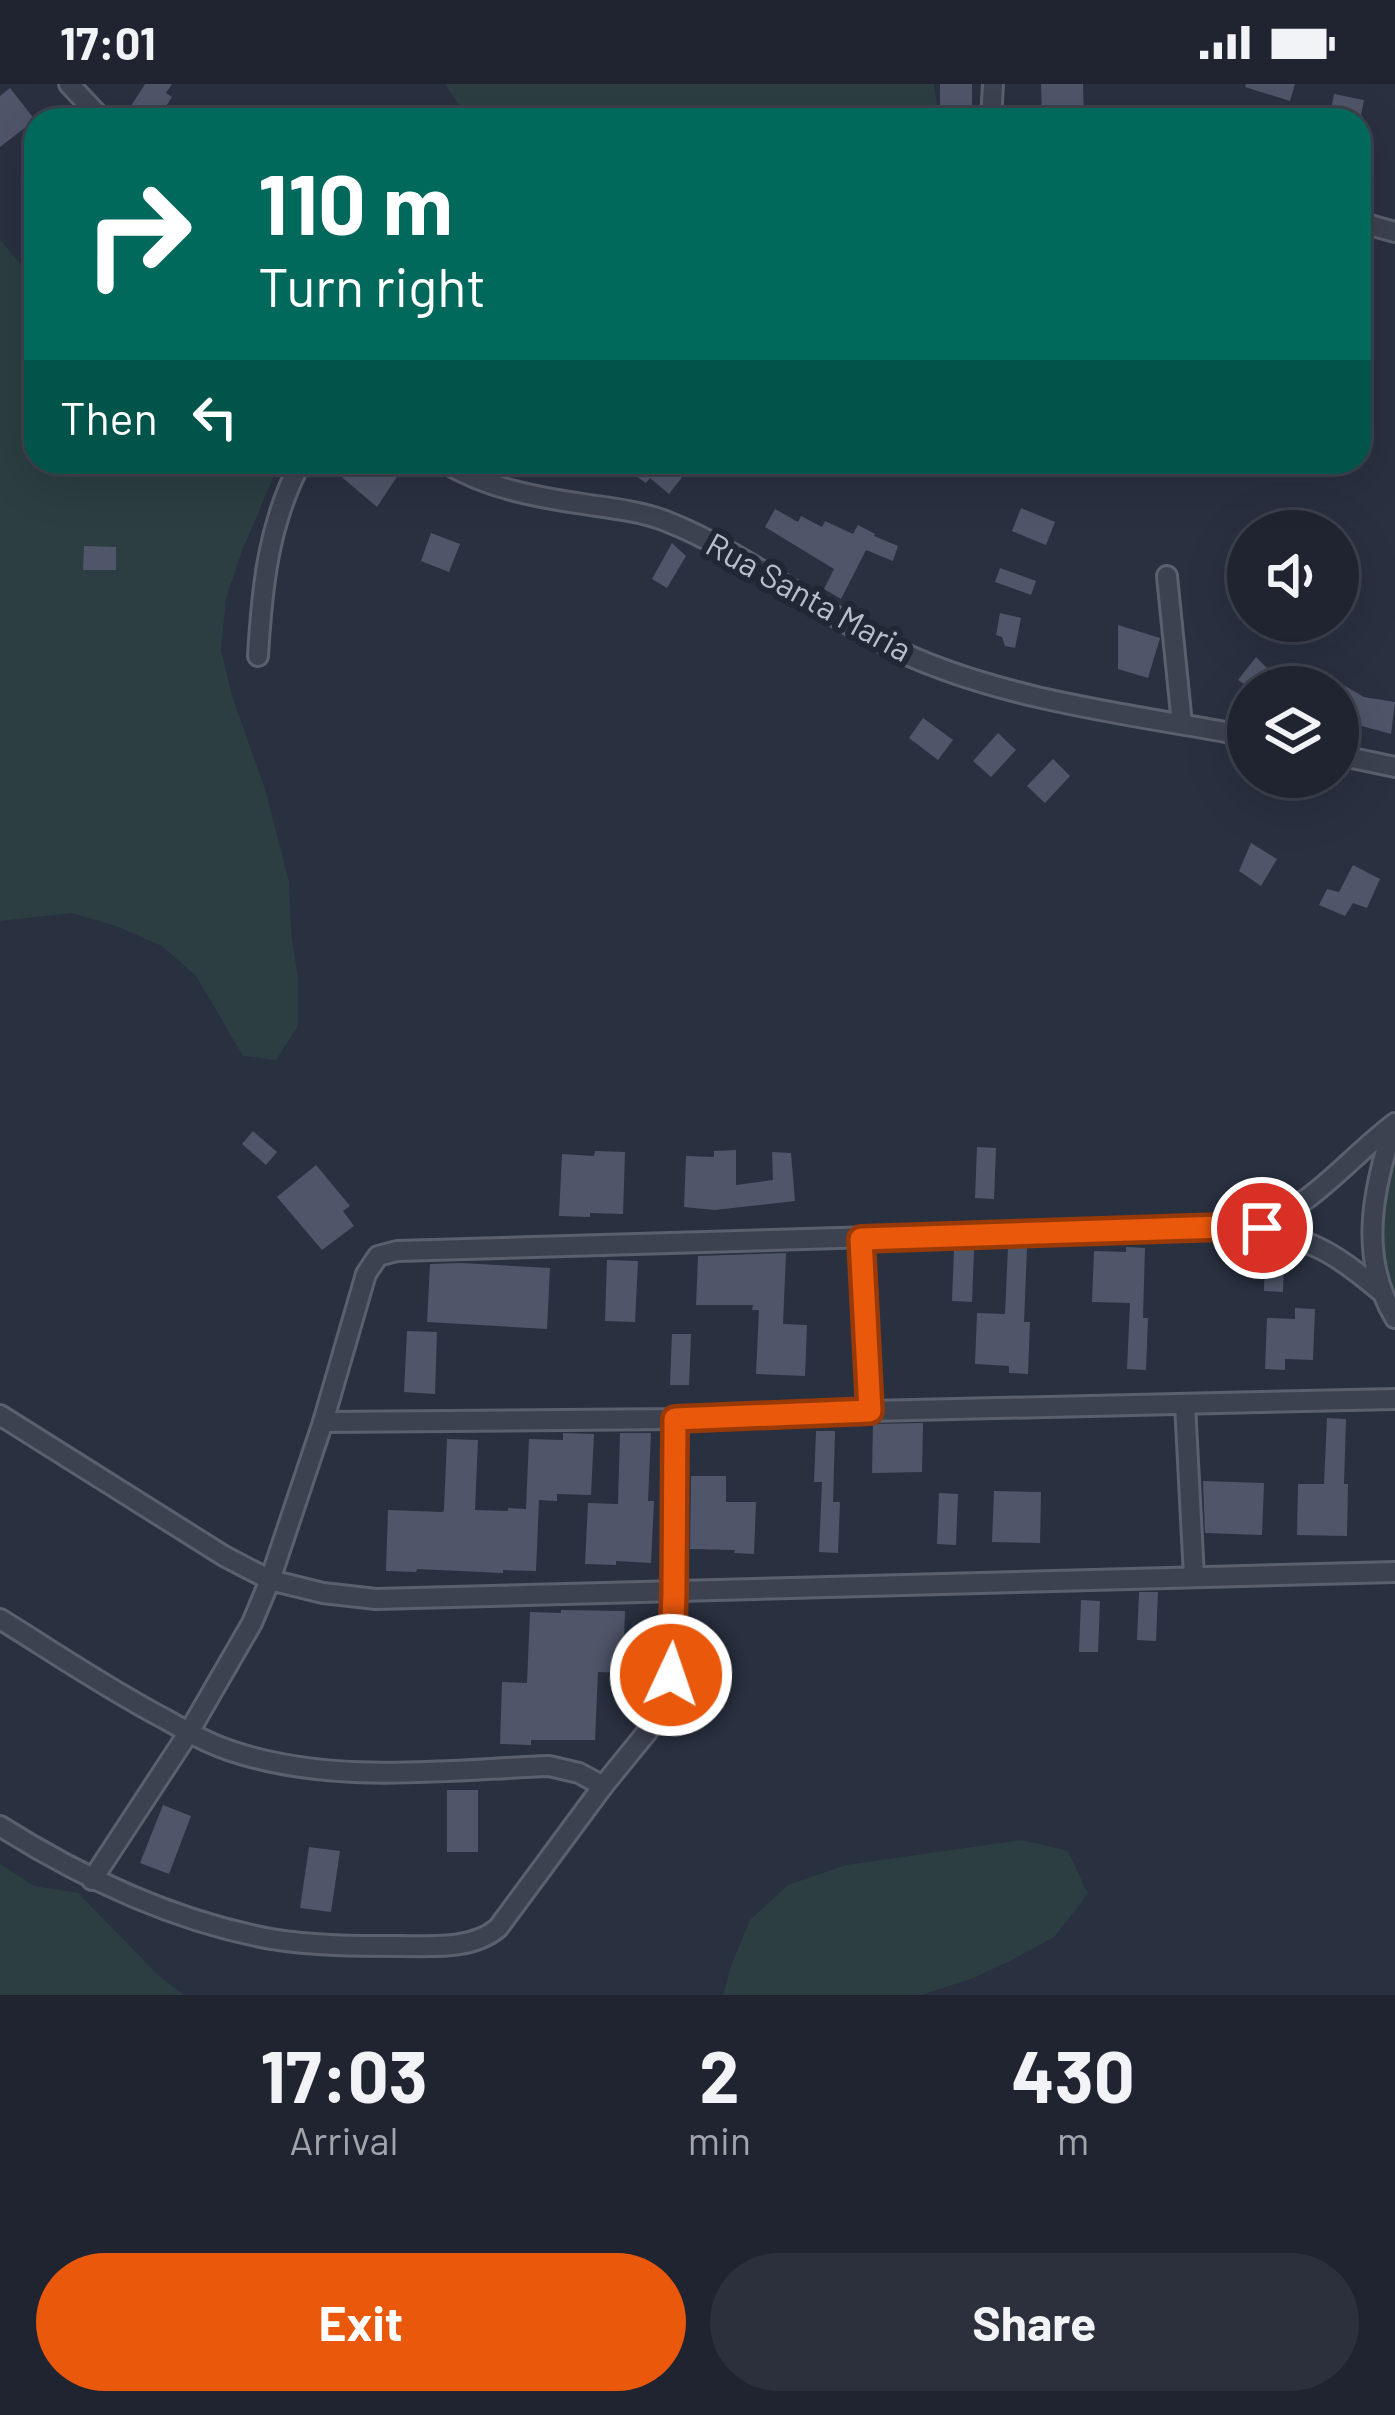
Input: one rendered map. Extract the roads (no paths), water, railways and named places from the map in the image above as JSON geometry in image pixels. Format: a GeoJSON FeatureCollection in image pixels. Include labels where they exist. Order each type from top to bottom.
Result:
{"type":"FeatureCollection","features":[{"type":"Feature","properties":{"kind":"street"},"geometry":{"type":"LineString","coordinates":[[69,84],[92,108]]}},
{"type":"Feature","properties":{"kind":"street"},"geometry":{"type":"LineString","coordinates":[[258,656],[270,545],[296,474]]}},
{"type":"Feature","properties":{"kind":"street","name":"Rua Santa Maria"},"geometry":{"type":"LineString","coordinates":[[467,474],[526,495],[659,519],[704,538],[909,656],[1006,688],[1227,732]]}},
{"type":"Feature","properties":{"kind":"street"},"geometry":{"type":"LineString","coordinates":[[1167,576],[1182,724]]}},
{"type":"Feature","properties":{"kind":"street"},"geometry":{"type":"LineString","coordinates":[[1359,758],[1395,766]]}},
{"type":"Feature","properties":{"kind":"street"},"geometry":{"type":"LineString","coordinates":[[92,1880],[241,1646],[270,1580],[366,1274],[385,1252],[1253,1226],[1298,1206],[1394,1124]]}},
{"type":"Feature","properties":{"kind":"street"},"geometry":{"type":"LineString","coordinates":[[1394,1124],[1374,1194],[1372,1233],[1380,1291],[1395,1318]]}},
{"type":"Feature","properties":{"kind":"street"},"geometry":{"type":"LineString","coordinates":[[1253,1226],[1319,1246],[1380,1291]]}},
{"type":"Feature","properties":{"kind":"street"},"geometry":{"type":"LineString","coordinates":[[861,1239],[870,1411]]}},
{"type":"Feature","properties":{"kind":"street"},"geometry":{"type":"LineString","coordinates":[[323,1422],[675,1419],[1394,1398]]}},
{"type":"Feature","properties":{"kind":"street"},"geometry":{"type":"LineString","coordinates":[[1186,1404],[1194,1577]]}},
{"type":"Feature","properties":{"kind":"street"},"geometry":{"type":"LineString","coordinates":[[0,1415],[224,1556],[270,1580],[323,1594],[376,1599],[674,1593],[1395,1572]]}},
{"type":"Feature","properties":{"kind":"street"},"geometry":{"type":"LineString","coordinates":[[0,1826],[92,1880],[193,1920],[273,1939],[351,1947],[480,1941],[498,1928],[647,1732],[667,1694],[674,1593],[675,1419]]}},
{"type":"Feature","properties":{"kind":"street"},"geometry":{"type":"LineString","coordinates":[[0,1619],[139,1705],[230,1751],[317,1770],[549,1766],[579,1773],[603,1786]]}}]}
